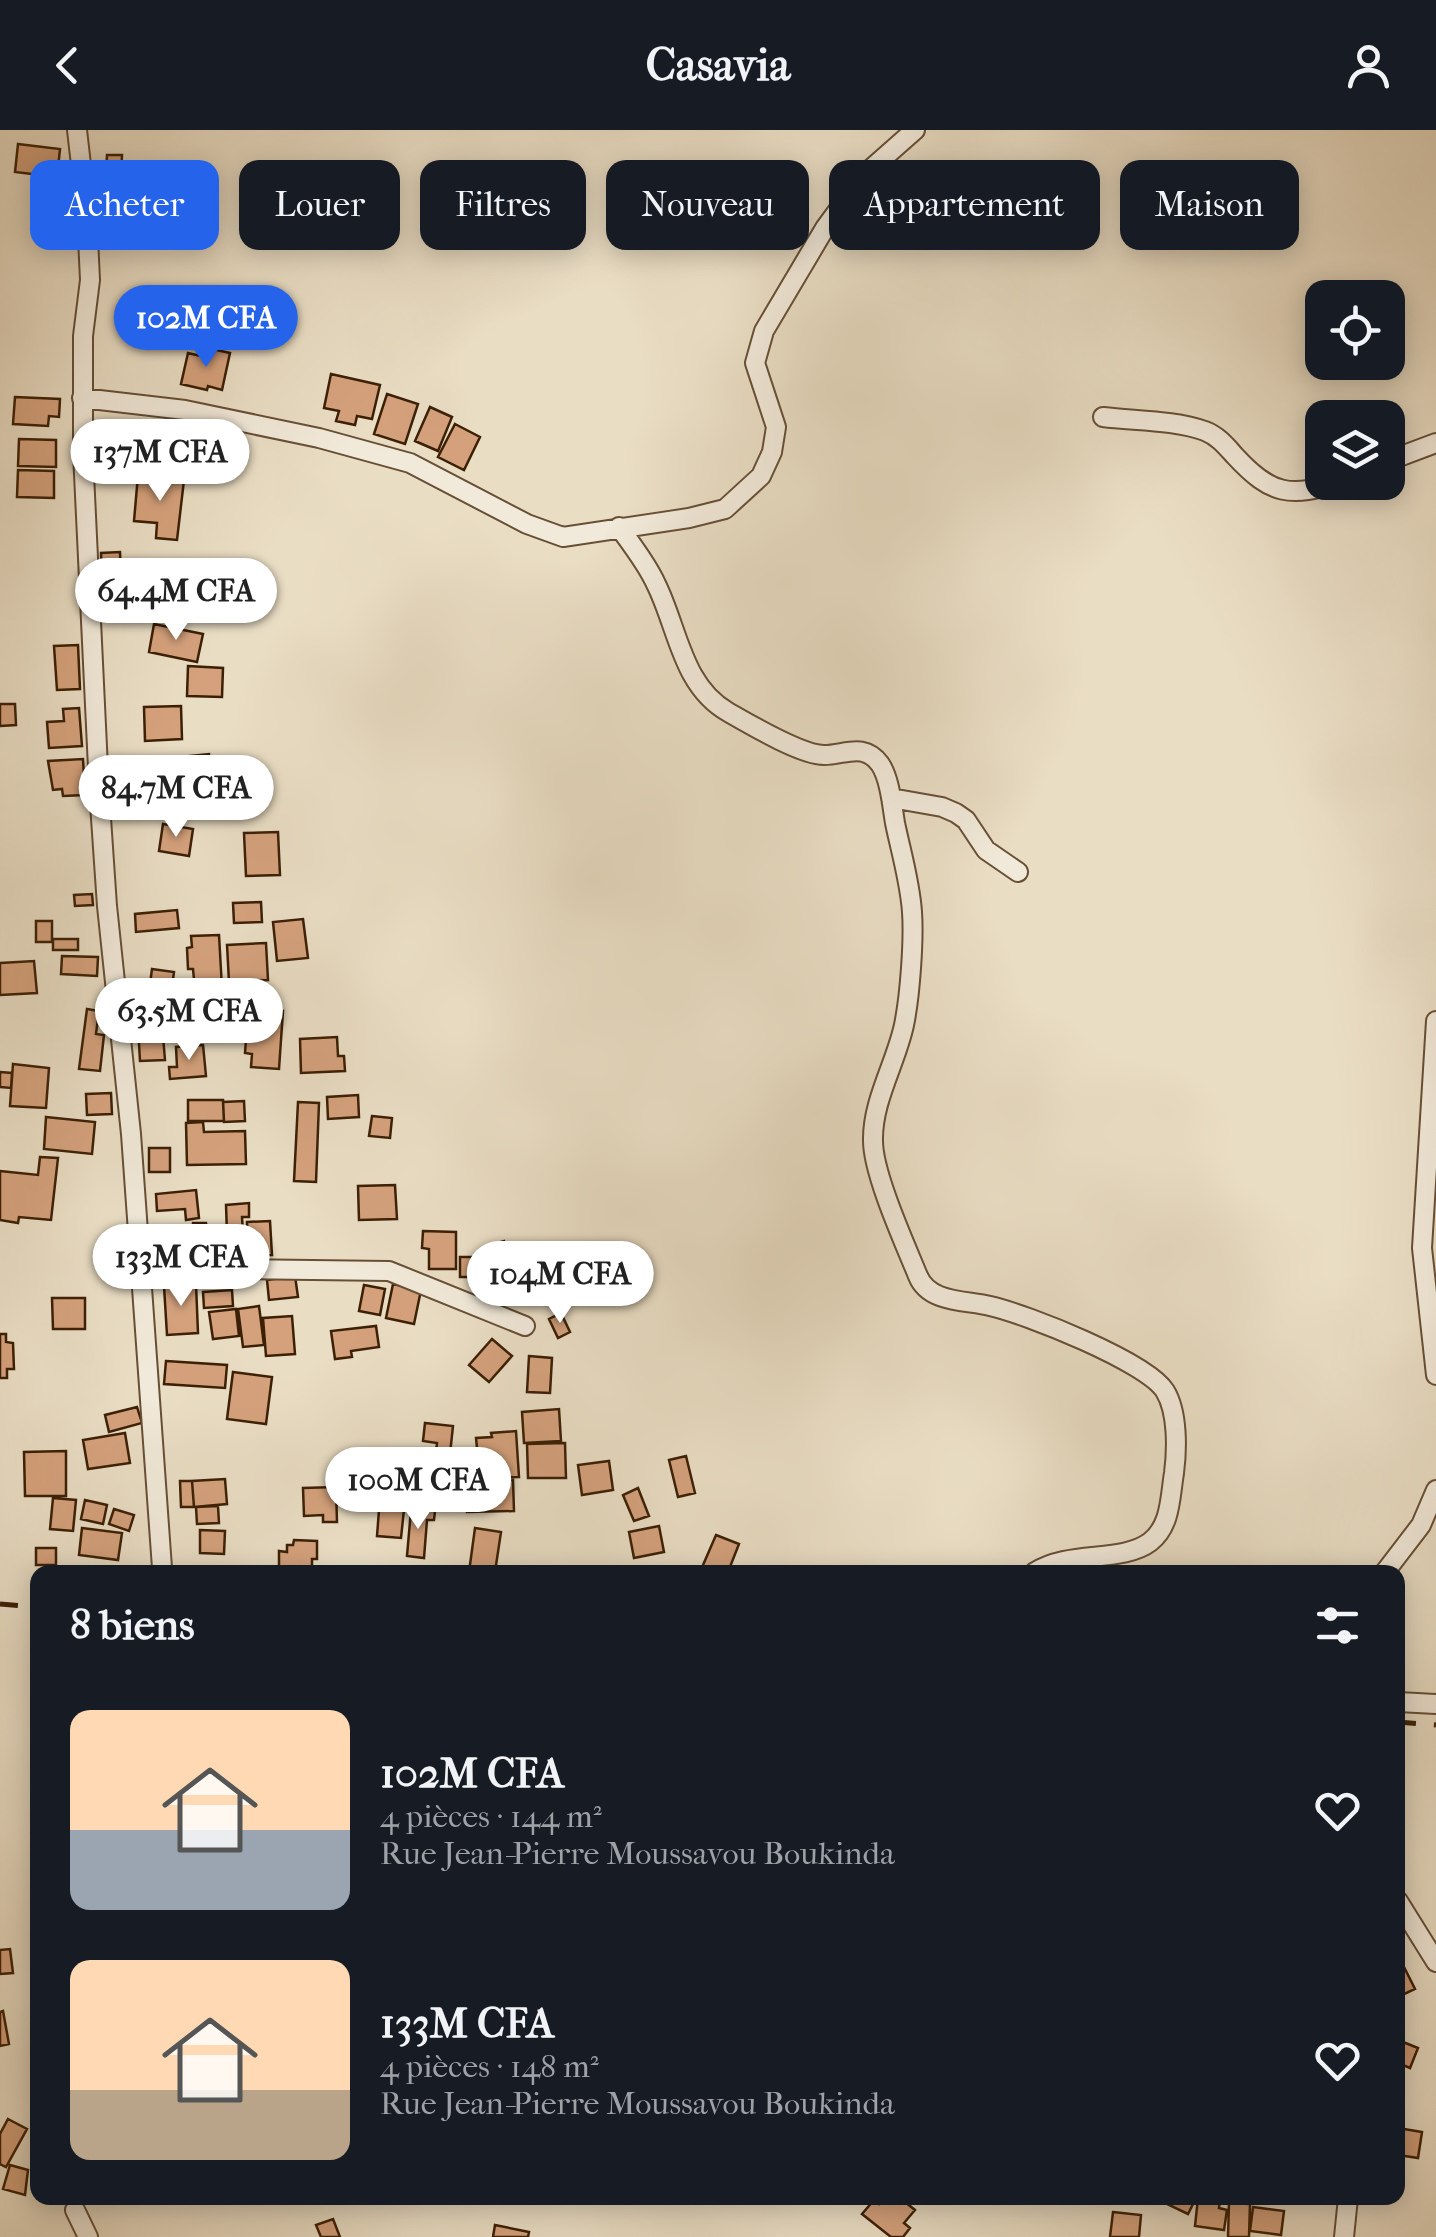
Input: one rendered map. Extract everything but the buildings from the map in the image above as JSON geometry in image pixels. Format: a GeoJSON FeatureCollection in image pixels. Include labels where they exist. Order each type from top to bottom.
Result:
{"type":"FeatureCollection","features":[{"type":"Feature","properties":{"kind":"street"},"geometry":{"type":"LineString","coordinates":[[77,130],[88,217],[90,280],[83,336],[82,398],[100,805],[162,1565]]}},
{"type":"Feature","properties":{"kind":"street"},"geometry":{"type":"LineString","coordinates":[[82,398],[184,410],[410,462],[527,524],[563,536],[725,509],[761,476],[772,452],[776,428],[755,363],[764,331],[825,228],[864,175],[914,130]]}},
{"type":"Feature","properties":{"kind":"street"},"geometry":{"type":"LineString","coordinates":[[1103,417],[1204,430],[1221,440],[1261,480],[1290,493],[1305,492]]}},
{"type":"Feature","properties":{"kind":"street"},"geometry":{"type":"LineString","coordinates":[[1405,455],[1436,443]]}},
{"type":"Feature","properties":{"kind":"street"},"geometry":{"type":"LineString","coordinates":[[620,527],[654,580],[697,688],[725,711],[804,750],[823,755],[850,750],[866,753],[880,765],[890,798],[912,928],[905,1020],[873,1128],[872,1147],[922,1285],[934,1296],[996,1307],[1068,1333],[1153,1378],[1165,1391],[1173,1412],[1175,1466],[1165,1526],[1149,1543],[1133,1549],[1046,1565]]}},
{"type":"Feature","properties":{"kind":"street"},"geometry":{"type":"LineString","coordinates":[[890,798],[942,806],[956,813],[966,820],[986,850],[1018,872]]}},
{"type":"Feature","properties":{"kind":"street"},"geometry":{"type":"LineString","coordinates":[[1436,1021],[1422,1248],[1436,1374]]}},
{"type":"Feature","properties":{"kind":"street"},"geometry":{"type":"LineString","coordinates":[[140,1268],[389,1271],[525,1326]]}},
{"type":"Feature","properties":{"kind":"street"},"geometry":{"type":"LineString","coordinates":[[1390,1565],[1421,1525],[1436,1490]]}},
{"type":"Feature","properties":{"kind":"street"},"geometry":{"type":"LineString","coordinates":[[1405,1702],[1436,1704]]}},
{"type":"Feature","properties":{"kind":"street"},"geometry":{"type":"LineString","coordinates":[[1405,1912],[1436,1962]]}},
{"type":"Feature","properties":{"kind":"street"},"geometry":{"type":"LineString","coordinates":[[1344,2237],[1347,2205]]}},
{"type":"Feature","properties":{"kind":"street"},"geometry":{"type":"LineString","coordinates":[[75,2210],[88,2237]]}},
{"type":"Feature","properties":{"kind":"railway"},"geometry":{"type":"LineString","coordinates":[[0,1604],[30,1606]]}},
{"type":"Feature","properties":{"kind":"railway"},"geometry":{"type":"LineString","coordinates":[[1405,1723],[1436,1725]]}}]}
